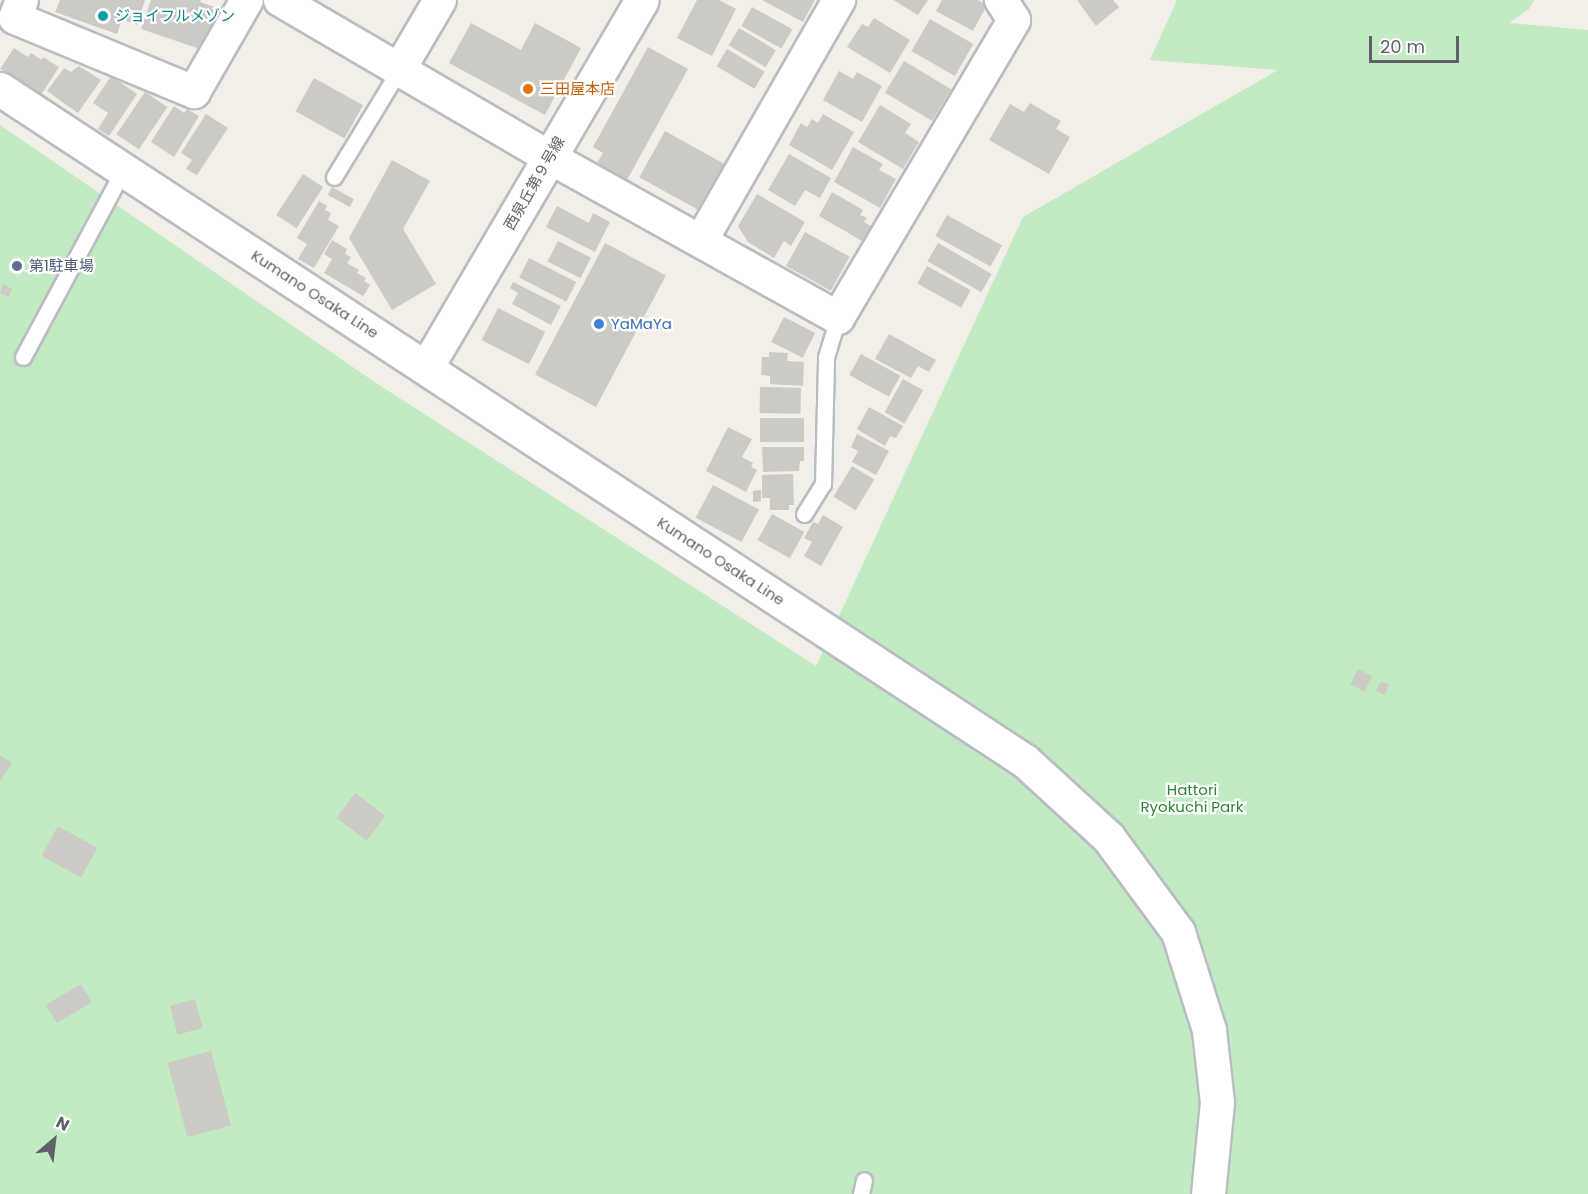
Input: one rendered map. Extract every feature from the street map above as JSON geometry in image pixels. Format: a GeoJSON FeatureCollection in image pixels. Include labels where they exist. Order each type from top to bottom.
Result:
{"type":"FeatureCollection","features":[{"type":"Feature","properties":{"kind":"main road","name":"西泉丘第９号線"},"geometry":{"type":"LineString","coordinates":[[427,366],[642,0]]}},
{"type":"Feature","properties":{"kind":"main road","name":"Kumano Osaka Line"},"geometry":{"type":"LineString","coordinates":[[0,89],[427,366],[1024,761],[1108,837],[1178,932],[1209,1030],[1217,1102],[1208,1194]]}},
{"type":"Feature","properties":{"kind":"street"},"geometry":{"type":"LineString","coordinates":[[22,0],[15,18],[194,92],[247,0]]}},
{"type":"Feature","properties":{"kind":"street"},"geometry":{"type":"LineString","coordinates":[[280,0],[549,156],[838,318],[1014,20],[1001,0]]}},
{"type":"Feature","properties":{"kind":"street"},"geometry":{"type":"LineString","coordinates":[[399,70],[440,0]]}},
{"type":"Feature","properties":{"kind":"street"},"geometry":{"type":"LineString","coordinates":[[701,242],[839,0]]}},
{"type":"Feature","properties":{"kind":"lane"},"geometry":{"type":"LineString","coordinates":[[334,177],[399,70]]}},
{"type":"Feature","properties":{"kind":"lane"},"geometry":{"type":"LineString","coordinates":[[23,357],[124,169]]}},
{"type":"Feature","properties":{"kind":"lane"},"geometry":{"type":"LineString","coordinates":[[804,514],[824,484],[826,357],[838,318]]}},
{"type":"Feature","properties":{"kind":"green space","name":"Hattori Ryokuchi Park"},"geometry":{"type":"Polygon","coordinates":[[[1177,0],[1534,0],[1529,9],[1509,23],[1588,30],[1588,1194],[0,1194],[0,125],[376,383],[816,666],[1023,217],[1278,70],[1150,60],[1177,0]]]}},
{"type":"Feature","properties":{"kind":"building","name":"ジョイフルメゾン"},"geometry":{"type":"Polygon","coordinates":[[[60,0],[145,0],[137,25],[122,19],[117,34],[55,12],[60,0]]]}},
{"type":"Feature","properties":{"kind":"building"},"geometry":{"type":"Polygon","coordinates":[[[151,0],[201,0],[200,2],[223,10],[209,52],[141,29],[151,0]]]}},
{"type":"Feature","properties":{"kind":"building"},"geometry":{"type":"Polygon","coordinates":[[[697,0],[719,0],[736,9],[712,56],[677,38],[697,0]]]}},
{"type":"Feature","properties":{"kind":"building"},"geometry":{"type":"Polygon","coordinates":[[[762,0],[815,0],[803,22],[762,0]]]}},
{"type":"Feature","properties":{"kind":"building"},"geometry":{"type":"Polygon","coordinates":[[[893,0],[928,0],[918,15],[893,0]]]}},
{"type":"Feature","properties":{"kind":"building"},"geometry":{"type":"Polygon","coordinates":[[[942,0],[978,0],[987,5],[973,31],[936,11],[942,0]]]}},
{"type":"Feature","properties":{"kind":"building"},"geometry":{"type":"Polygon","coordinates":[[[1077,0],[1113,0],[1119,7],[1096,26],[1077,0]]]}},
{"type":"Feature","properties":{"kind":"building"},"geometry":{"type":"Polygon","coordinates":[[[752,7],[792,29],[782,49],[741,26],[752,7]]]}},
{"type":"Feature","properties":{"kind":"building"},"geometry":{"type":"Polygon","coordinates":[[[874,18],[910,40],[890,73],[847,47],[862,24],[868,27],[874,18]]]}},
{"type":"Feature","properties":{"kind":"building"},"geometry":{"type":"Polygon","coordinates":[[[930,19],[973,44],[955,76],[912,51],[930,19]]]}},
{"type":"Feature","properties":{"kind":"building","name":"三田屋本店"},"geometry":{"type":"Polygon","coordinates":[[[471,23],[521,50],[535,23],[581,48],[545,115],[449,63],[471,23]]]}},
{"type":"Feature","properties":{"kind":"building"},"geometry":{"type":"Polygon","coordinates":[[[739,28],[776,50],[766,67],[729,45],[739,28]]]}},
{"type":"Feature","properties":{"kind":"building"},"geometry":{"type":"Polygon","coordinates":[[[648,47],[688,69],[627,180],[597,163],[603,153],[593,147],[648,47]]]}},
{"type":"Feature","properties":{"kind":"building"},"geometry":{"type":"Polygon","coordinates":[[[14,48],[28,57],[31,53],[42,60],[43,57],[59,67],[41,95],[0,69],[14,48]]]}},
{"type":"Feature","properties":{"kind":"building"},"geometry":{"type":"Polygon","coordinates":[[[727,49],[765,72],[754,89],[717,66],[727,49]]]}},
{"type":"Feature","properties":{"kind":"building"},"geometry":{"type":"Polygon","coordinates":[[[904,61],[951,89],[932,121],[885,93],[904,61]]]}},
{"type":"Feature","properties":{"kind":"building"},"geometry":{"type":"Polygon","coordinates":[[[79,66],[101,80],[78,113],[47,91],[64,68],[71,72],[79,66]]]}},
{"type":"Feature","properties":{"kind":"building"},"geometry":{"type":"Polygon","coordinates":[[[839,71],[853,79],[857,72],[882,86],[862,122],[823,100],[839,71]]]}},
{"type":"Feature","properties":{"kind":"building"},"geometry":{"type":"Polygon","coordinates":[[[111,76],[137,94],[109,136],[98,129],[108,113],[93,103],[111,76]]]}},
{"type":"Feature","properties":{"kind":"building"},"geometry":{"type":"Polygon","coordinates":[[[314,78],[363,105],[345,138],[296,111],[314,78]]]}},
{"type":"Feature","properties":{"kind":"building"},"geometry":{"type":"Polygon","coordinates":[[[145,92],[167,107],[139,149],[116,134],[145,92]]]}},
{"type":"Feature","properties":{"kind":"building"},"geometry":{"type":"Polygon","coordinates":[[[1030,103],[1061,121],[1056,129],[1070,137],[1049,174],[989,140],[1010,104],[1024,112],[1030,103]]]}},
{"type":"Feature","properties":{"kind":"building"},"geometry":{"type":"Polygon","coordinates":[[[880,105],[911,124],[905,133],[919,142],[903,169],[858,142],[880,105]]]}},
{"type":"Feature","properties":{"kind":"building"},"geometry":{"type":"Polygon","coordinates":[[[174,106],[184,113],[187,109],[199,116],[174,157],[151,142],[174,106]]]}},
{"type":"Feature","properties":{"kind":"building"},"geometry":{"type":"Polygon","coordinates":[[[206,114],[228,128],[197,175],[186,169],[192,160],[181,153],[206,114]]]}},
{"type":"Feature","properties":{"kind":"building"},"geometry":{"type":"Polygon","coordinates":[[[823,114],[854,132],[832,170],[789,145],[801,123],[807,127],[812,119],[818,123],[823,114]]]}},
{"type":"Feature","properties":{"kind":"building"},"geometry":{"type":"Polygon","coordinates":[[[665,131],[724,164],[699,210],[639,177],[665,131]]]}},
{"type":"Feature","properties":{"kind":"building"},"geometry":{"type":"Polygon","coordinates":[[[853,147],[883,164],[879,170],[896,179],[880,208],[834,182],[853,147]]]}},
{"type":"Feature","properties":{"kind":"building"},"geometry":{"type":"Polygon","coordinates":[[[789,154],[831,178],[820,198],[805,190],[795,206],[768,190],[789,154]]]}},
{"type":"Feature","properties":{"kind":"building"},"geometry":{"type":"Polygon","coordinates":[[[392,160],[430,181],[403,229],[436,284],[392,310],[349,238],[392,160]]]}},
{"type":"Feature","properties":{"kind":"building"},"geometry":{"type":"Polygon","coordinates":[[[303,174],[323,187],[296,228],[276,215],[303,174]]]}},
{"type":"Feature","properties":{"kind":"building"},"geometry":{"type":"Polygon","coordinates":[[[332,187],[354,199],[350,207],[328,195],[332,187]]]}},
{"type":"Feature","properties":{"kind":"building"},"geometry":{"type":"Polygon","coordinates":[[[832,192],[863,210],[860,215],[867,218],[864,222],[871,226],[862,241],[819,216],[832,192]]]}},
{"type":"Feature","properties":{"kind":"building"},"geometry":{"type":"Polygon","coordinates":[[[757,194],[805,222],[791,246],[784,241],[774,258],[748,242],[738,226],[757,194]]]}},
{"type":"Feature","properties":{"kind":"building"},"geometry":{"type":"Polygon","coordinates":[[[319,201],[327,206],[325,210],[331,213],[328,220],[339,226],[314,268],[298,259],[307,244],[297,238],[319,201]]]}},
{"type":"Feature","properties":{"kind":"building"},"geometry":{"type":"Polygon","coordinates":[[[557,206],[589,223],[593,213],[610,222],[595,252],[546,227],[557,206]]]}},
{"type":"Feature","properties":{"kind":"building"},"geometry":{"type":"Polygon","coordinates":[[[947,215],[1002,246],[990,267],[935,236],[947,215]]]}},
{"type":"Feature","properties":{"kind":"building"},"geometry":{"type":"Polygon","coordinates":[[[805,232],[850,257],[831,291],[786,266],[805,232]]]}},
{"type":"Feature","properties":{"kind":"building"},"geometry":{"type":"Polygon","coordinates":[[[332,240],[347,249],[345,254],[351,257],[347,263],[359,270],[357,273],[366,278],[364,281],[370,285],[363,296],[324,273],[332,259],[324,254],[332,240]]]}},
{"type":"Feature","properties":{"kind":"building"},"geometry":{"type":"Polygon","coordinates":[[[558,241],[591,258],[581,278],[548,261],[558,241]]]}},
{"type":"Feature","properties":{"kind":"building","name":"YaMaYa"},"geometry":{"type":"Polygon","coordinates":[[[605,243],[666,275],[596,407],[535,375],[605,243]]]}},
{"type":"Feature","properties":{"kind":"building"},"geometry":{"type":"Polygon","coordinates":[[[938,243],[992,274],[981,292],[928,261],[938,243]]]}},
{"type":"Feature","properties":{"kind":"building"},"geometry":{"type":"Polygon","coordinates":[[[529,258],[576,282],[566,302],[519,278],[529,258]]]}},
{"type":"Feature","properties":{"kind":"building"},"geometry":{"type":"Polygon","coordinates":[[[927,266],[971,290],[961,308],[917,283],[927,266]]]}},
{"type":"Feature","properties":{"kind":"building"},"geometry":{"type":"Polygon","coordinates":[[[513,282],[561,306],[551,325],[512,304],[518,293],[510,288],[513,282]]]}},
{"type":"Feature","properties":{"kind":"building"},"geometry":{"type":"Polygon","coordinates":[[[3,284],[12,289],[9,297],[0,293],[3,284]]]}},
{"type":"Feature","properties":{"kind":"building"},"geometry":{"type":"Polygon","coordinates":[[[498,308],[545,332],[529,364],[482,340],[498,308]]]}},
{"type":"Feature","properties":{"kind":"building"},"geometry":{"type":"Polygon","coordinates":[[[784,317],[815,333],[802,358],[771,342],[784,317]]]}},
{"type":"Feature","properties":{"kind":"building"},"geometry":{"type":"Polygon","coordinates":[[[889,334],[936,360],[929,372],[918,366],[911,378],[875,359],[889,334]]]}},
{"type":"Feature","properties":{"kind":"building"},"geometry":{"type":"Polygon","coordinates":[[[769,352],[788,353],[787,361],[804,362],[803,386],[770,384],[770,376],[761,375],[762,357],[769,357],[769,352]]]}},
{"type":"Feature","properties":{"kind":"building"},"geometry":{"type":"Polygon","coordinates":[[[861,354],[900,376],[889,397],[849,375],[861,354]]]}},
{"type":"Feature","properties":{"kind":"building"},"geometry":{"type":"Polygon","coordinates":[[[903,379],[923,390],[905,423],[885,412],[903,379]]]}},
{"type":"Feature","properties":{"kind":"building"},"geometry":{"type":"Polygon","coordinates":[[[760,387],[801,388],[801,414],[760,413],[760,387]]]}},
{"type":"Feature","properties":{"kind":"building"},"geometry":{"type":"Polygon","coordinates":[[[869,407],[903,426],[896,438],[890,436],[885,446],[857,429],[869,407]]]}},
{"type":"Feature","properties":{"kind":"building"},"geometry":{"type":"Polygon","coordinates":[[[760,418],[804,418],[804,442],[760,442],[760,418]]]}},
{"type":"Feature","properties":{"kind":"building"},"geometry":{"type":"Polygon","coordinates":[[[728,427],[752,439],[742,457],[753,463],[751,467],[757,470],[746,492],[706,471],[728,427]]]}},
{"type":"Feature","properties":{"kind":"building"},"geometry":{"type":"Polygon","coordinates":[[[857,434],[889,451],[876,475],[852,462],[858,451],[851,447],[857,434]]]}},
{"type":"Feature","properties":{"kind":"building"},"geometry":{"type":"Polygon","coordinates":[[[762,447],[804,447],[804,461],[800,461],[799,471],[763,472],[762,447]]]}},
{"type":"Feature","properties":{"kind":"building"},"geometry":{"type":"Polygon","coordinates":[[[852,466],[874,479],[856,510],[833,497],[852,466]]]}},
{"type":"Feature","properties":{"kind":"building"},"geometry":{"type":"Polygon","coordinates":[[[793,474],[794,505],[789,505],[789,510],[770,510],[770,498],[762,498],[762,475],[793,474]]]}},
{"type":"Feature","properties":{"kind":"building"},"geometry":{"type":"Polygon","coordinates":[[[713,485],[759,509],[742,542],[696,518],[713,485]]]}},
{"type":"Feature","properties":{"kind":"building"},"geometry":{"type":"Polygon","coordinates":[[[761,490],[761,501],[753,502],[753,491],[761,490]]]}},
{"type":"Feature","properties":{"kind":"building"},"geometry":{"type":"Polygon","coordinates":[[[772,514],[804,532],[790,558],[757,540],[772,514]]]}},
{"type":"Feature","properties":{"kind":"building"},"geometry":{"type":"Polygon","coordinates":[[[823,515],[843,527],[821,566],[804,556],[812,542],[804,538],[813,522],[818,524],[823,515]]]}},
{"type":"Feature","properties":{"kind":"building"},"geometry":{"type":"Polygon","coordinates":[[[1358,669],[1372,676],[1365,691],[1350,684],[1358,669]]]}},
{"type":"Feature","properties":{"kind":"building"},"geometry":{"type":"Polygon","coordinates":[[[1381,681],[1389,685],[1384,695],[1376,691],[1381,681]]]}},
{"type":"Feature","properties":{"kind":"building"},"geometry":{"type":"Polygon","coordinates":[[[0,755],[12,763],[0,781],[0,755]]]}},
{"type":"Feature","properties":{"kind":"building"},"geometry":{"type":"Polygon","coordinates":[[[355,793],[385,816],[367,841],[336,818],[355,793]]]}},
{"type":"Feature","properties":{"kind":"building"},"geometry":{"type":"Polygon","coordinates":[[[58,826],[97,848],[81,878],[42,856],[58,826]]]}},
{"type":"Feature","properties":{"kind":"building"},"geometry":{"type":"Polygon","coordinates":[[[81,984],[92,1002],[57,1023],[46,1005],[81,984]]]}},
{"type":"Feature","properties":{"kind":"building"},"geometry":{"type":"Polygon","coordinates":[[[195,999],[203,1028],[178,1035],[170,1006],[195,999]]]}},
{"type":"Feature","properties":{"kind":"building"},"geometry":{"type":"Polygon","coordinates":[[[211,1051],[231,1125],[187,1137],[168,1063],[211,1051]]]}},
{"type":"Feature","properties":{"kind":"place","name":"ジョイフルメゾン"},"geometry":{"type":"Point","coordinates":[103,16]}},
{"type":"Feature","properties":{"kind":"place","name":"三田屋本店"},"geometry":{"type":"Point","coordinates":[528,89]}},
{"type":"Feature","properties":{"kind":"place","name":"第1駐車場"},"geometry":{"type":"Point","coordinates":[17,266]}},
{"type":"Feature","properties":{"kind":"place","name":"YaMaYa"},"geometry":{"type":"Point","coordinates":[599,324]}}]}
